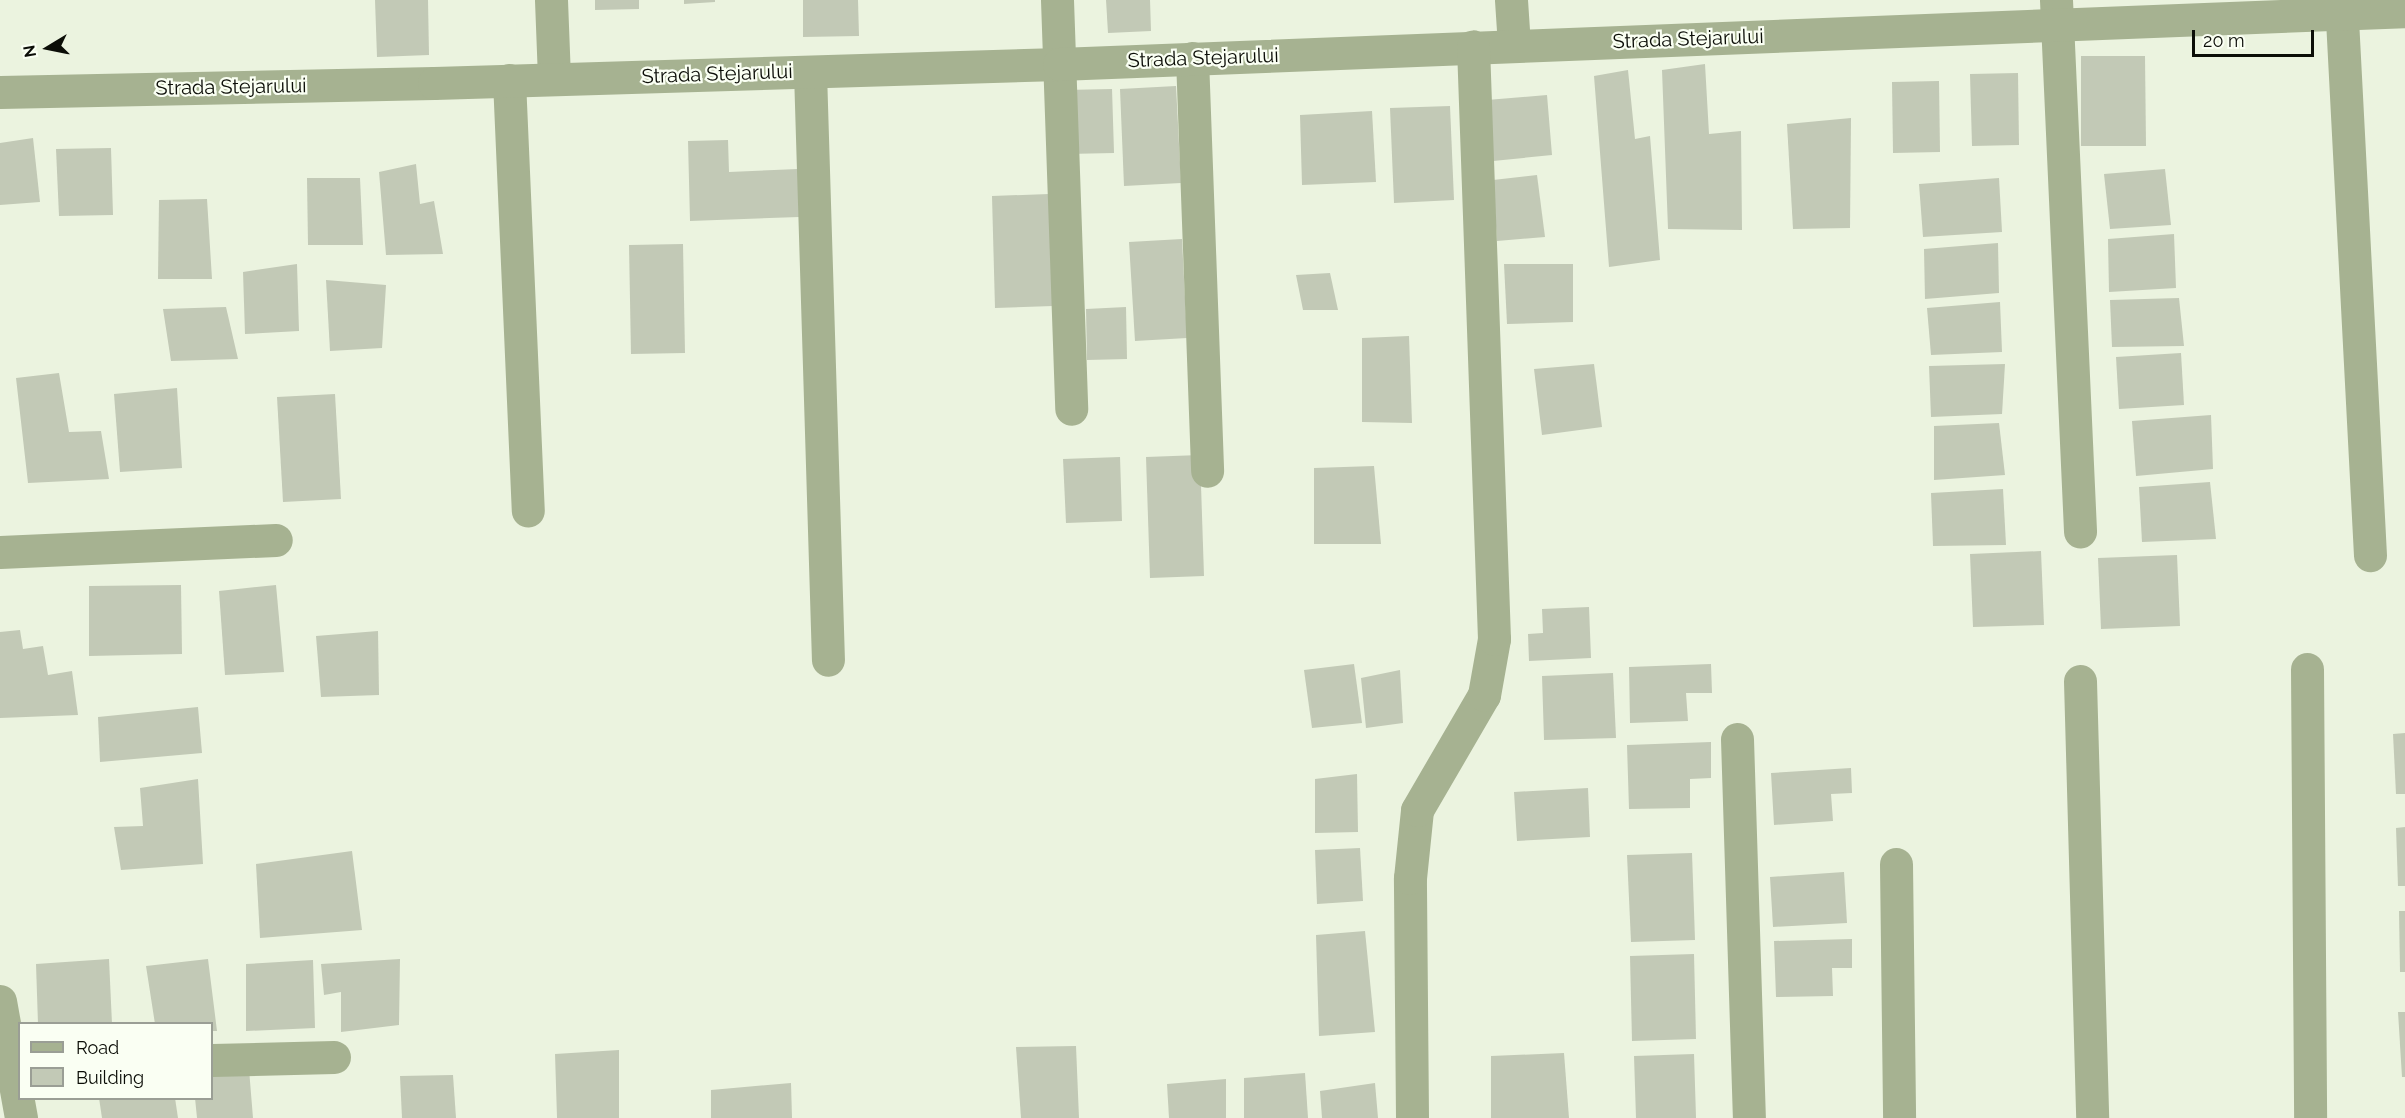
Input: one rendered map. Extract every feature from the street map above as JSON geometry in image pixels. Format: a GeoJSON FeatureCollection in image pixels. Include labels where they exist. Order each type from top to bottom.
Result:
{"type":"FeatureCollection","features":[{"type":"Feature","properties":{"kind":"street"},"geometry":{"type":"LineString","coordinates":[[552,0],[554,79]]}},
{"type":"Feature","properties":{"kind":"street"},"geometry":{"type":"LineString","coordinates":[[1057,0],[1071,409]]}},
{"type":"Feature","properties":{"kind":"street"},"geometry":{"type":"LineString","coordinates":[[1511,0],[1514,45]]}},
{"type":"Feature","properties":{"kind":"street"},"geometry":{"type":"LineString","coordinates":[[2341,7],[2370,555]]}},
{"type":"Feature","properties":{"kind":"street","name":"Strada Stejarului"},"geometry":{"type":"LineString","coordinates":[[0,92],[810,72],[1900,32],[2056,12],[2341,7],[2405,11]]}},
{"type":"Feature","properties":{"kind":"street"},"geometry":{"type":"LineString","coordinates":[[2056,12],[2080,531]]}},
{"type":"Feature","properties":{"kind":"street"},"geometry":{"type":"LineString","coordinates":[[1412,1118],[1410,879],[1417,810],[1484,695],[1494,639],[1473,46]]}},
{"type":"Feature","properties":{"kind":"street"},"geometry":{"type":"LineString","coordinates":[[1192,58],[1207,471]]}},
{"type":"Feature","properties":{"kind":"street"},"geometry":{"type":"LineString","coordinates":[[810,72],[828,660]]}},
{"type":"Feature","properties":{"kind":"street"},"geometry":{"type":"LineString","coordinates":[[509,80],[528,511]]}},
{"type":"Feature","properties":{"kind":"street"},"geometry":{"type":"LineString","coordinates":[[0,552],[276,540]]}},
{"type":"Feature","properties":{"kind":"street"},"geometry":{"type":"LineString","coordinates":[[2307,669],[2310,1118]]}},
{"type":"Feature","properties":{"kind":"street"},"geometry":{"type":"LineString","coordinates":[[2080,681],[2092,1118]]}},
{"type":"Feature","properties":{"kind":"street"},"geometry":{"type":"LineString","coordinates":[[1737,739],[1749,1118]]}},
{"type":"Feature","properties":{"kind":"street"},"geometry":{"type":"LineString","coordinates":[[1896,864],[1899,1118]]}},
{"type":"Feature","properties":{"kind":"street"},"geometry":{"type":"LineString","coordinates":[[0,1001],[16,1065],[18,1086]]}},
{"type":"Feature","properties":{"kind":"street"},"geometry":{"type":"LineString","coordinates":[[213,1060],[334,1056]]}},
{"type":"Feature","properties":{"kind":"street"},"geometry":{"type":"LineString","coordinates":[[19,1100],[21,1118]]}},
{"type":"Feature","properties":{"kind":"building"},"geometry":{"type":"Polygon","coordinates":[[[375,0],[428,0],[429,55],[377,57],[375,0]]]}},
{"type":"Feature","properties":{"kind":"building"},"geometry":{"type":"Polygon","coordinates":[[[595,0],[639,0],[639,9],[595,10],[595,0]]]}},
{"type":"Feature","properties":{"kind":"building"},"geometry":{"type":"Polygon","coordinates":[[[684,0],[715,0],[715,2],[684,4],[684,0]]]}},
{"type":"Feature","properties":{"kind":"building"},"geometry":{"type":"Polygon","coordinates":[[[803,0],[858,0],[859,36],[803,37],[803,0]]]}},
{"type":"Feature","properties":{"kind":"building"},"geometry":{"type":"Polygon","coordinates":[[[1106,0],[1150,0],[1151,31],[1108,33],[1106,0]]]}},
{"type":"Feature","properties":{"kind":"building"},"geometry":{"type":"Polygon","coordinates":[[[2081,56],[2145,56],[2146,146],[2081,146],[2081,56]]]}},
{"type":"Feature","properties":{"kind":"building"},"geometry":{"type":"Polygon","coordinates":[[[1705,64],[1709,134],[1741,131],[1742,230],[1668,229],[1662,70],[1705,64]]]}},
{"type":"Feature","properties":{"kind":"building"},"geometry":{"type":"Polygon","coordinates":[[[1628,70],[1635,139],[1650,136],[1660,260],[1609,267],[1594,76],[1628,70]]]}},
{"type":"Feature","properties":{"kind":"building"},"geometry":{"type":"Polygon","coordinates":[[[2018,73],[2019,145],[1972,146],[1970,74],[2018,73]]]}},
{"type":"Feature","properties":{"kind":"building"},"geometry":{"type":"Polygon","coordinates":[[[1939,81],[1940,152],[1893,153],[1892,82],[1939,81]]]}},
{"type":"Feature","properties":{"kind":"building"},"geometry":{"type":"Polygon","coordinates":[[[1176,86],[1181,183],[1124,186],[1120,89],[1176,86]]]}},
{"type":"Feature","properties":{"kind":"building"},"geometry":{"type":"Polygon","coordinates":[[[1112,89],[1114,153],[1067,154],[1065,90],[1112,89]]]}},
{"type":"Feature","properties":{"kind":"building"},"geometry":{"type":"Polygon","coordinates":[[[1547,95],[1552,155],[1493,161],[1487,100],[1547,95]]]}},
{"type":"Feature","properties":{"kind":"building"},"geometry":{"type":"Polygon","coordinates":[[[1450,106],[1454,200],[1394,203],[1390,108],[1450,106]]]}},
{"type":"Feature","properties":{"kind":"building"},"geometry":{"type":"Polygon","coordinates":[[[1372,111],[1376,182],[1302,185],[1300,115],[1372,111]]]}},
{"type":"Feature","properties":{"kind":"building"},"geometry":{"type":"Polygon","coordinates":[[[1851,118],[1850,228],[1793,229],[1787,124],[1851,118]]]}},
{"type":"Feature","properties":{"kind":"building"},"geometry":{"type":"Polygon","coordinates":[[[33,138],[40,202],[0,205],[0,143],[33,138]]]}},
{"type":"Feature","properties":{"kind":"building"},"geometry":{"type":"Polygon","coordinates":[[[728,140],[729,172],[798,169],[799,217],[690,221],[688,141],[728,140]]]}},
{"type":"Feature","properties":{"kind":"building"},"geometry":{"type":"Polygon","coordinates":[[[111,148],[113,215],[59,216],[56,149],[111,148]]]}},
{"type":"Feature","properties":{"kind":"building"},"geometry":{"type":"Polygon","coordinates":[[[416,164],[420,204],[434,201],[443,254],[386,255],[379,172],[416,164]]]}},
{"type":"Feature","properties":{"kind":"building"},"geometry":{"type":"Polygon","coordinates":[[[2165,169],[2171,225],[2110,229],[2104,174],[2165,169]]]}},
{"type":"Feature","properties":{"kind":"building"},"geometry":{"type":"Polygon","coordinates":[[[1537,175],[1545,237],[1497,241],[1493,180],[1537,175]]]}},
{"type":"Feature","properties":{"kind":"building"},"geometry":{"type":"Polygon","coordinates":[[[307,178],[360,178],[363,245],[308,245],[307,178]]]}},
{"type":"Feature","properties":{"kind":"building"},"geometry":{"type":"Polygon","coordinates":[[[1999,178],[2002,232],[1923,237],[1919,184],[1999,178]]]}},
{"type":"Feature","properties":{"kind":"building"},"geometry":{"type":"Polygon","coordinates":[[[1049,194],[1053,306],[995,308],[992,196],[1049,194]]]}},
{"type":"Feature","properties":{"kind":"building"},"geometry":{"type":"Polygon","coordinates":[[[207,199],[212,279],[158,279],[159,200],[207,199]]]}},
{"type":"Feature","properties":{"kind":"building"},"geometry":{"type":"Polygon","coordinates":[[[2174,234],[2176,288],[2109,292],[2108,239],[2174,234]]]}},
{"type":"Feature","properties":{"kind":"building"},"geometry":{"type":"Polygon","coordinates":[[[1182,239],[1187,338],[1135,341],[1129,242],[1182,239]]]}},
{"type":"Feature","properties":{"kind":"building"},"geometry":{"type":"Polygon","coordinates":[[[1998,243],[1999,293],[1925,299],[1924,249],[1998,243]]]}},
{"type":"Feature","properties":{"kind":"building"},"geometry":{"type":"Polygon","coordinates":[[[683,244],[685,353],[631,354],[629,245],[683,244]]]}},
{"type":"Feature","properties":{"kind":"building"},"geometry":{"type":"Polygon","coordinates":[[[297,264],[299,331],[245,334],[243,272],[297,264]]]}},
{"type":"Feature","properties":{"kind":"building"},"geometry":{"type":"Polygon","coordinates":[[[1504,264],[1573,264],[1573,322],[1507,324],[1504,264]]]}},
{"type":"Feature","properties":{"kind":"building"},"geometry":{"type":"Polygon","coordinates":[[[1330,273],[1338,310],[1303,310],[1296,275],[1330,273]]]}},
{"type":"Feature","properties":{"kind":"building"},"geometry":{"type":"Polygon","coordinates":[[[326,280],[386,285],[382,348],[330,351],[326,280]]]}},
{"type":"Feature","properties":{"kind":"building"},"geometry":{"type":"Polygon","coordinates":[[[2179,298],[2184,346],[2112,347],[2110,300],[2179,298]]]}},
{"type":"Feature","properties":{"kind":"building"},"geometry":{"type":"Polygon","coordinates":[[[2000,302],[2002,352],[1931,355],[1927,308],[2000,302]]]}},
{"type":"Feature","properties":{"kind":"building"},"geometry":{"type":"Polygon","coordinates":[[[226,307],[238,359],[171,361],[163,309],[226,307]]]}},
{"type":"Feature","properties":{"kind":"building"},"geometry":{"type":"Polygon","coordinates":[[[1126,307],[1127,359],[1087,360],[1086,309],[1126,307]]]}},
{"type":"Feature","properties":{"kind":"building"},"geometry":{"type":"Polygon","coordinates":[[[1409,336],[1412,423],[1362,422],[1362,338],[1409,336]]]}},
{"type":"Feature","properties":{"kind":"building"},"geometry":{"type":"Polygon","coordinates":[[[2181,353],[2184,405],[2119,409],[2116,357],[2181,353]]]}},
{"type":"Feature","properties":{"kind":"building"},"geometry":{"type":"Polygon","coordinates":[[[1594,364],[1602,427],[1542,435],[1534,369],[1594,364]]]}},
{"type":"Feature","properties":{"kind":"building"},"geometry":{"type":"Polygon","coordinates":[[[2005,364],[2002,414],[1931,417],[1929,366],[2005,364]]]}},
{"type":"Feature","properties":{"kind":"building"},"geometry":{"type":"Polygon","coordinates":[[[59,373],[69,432],[101,431],[109,479],[28,483],[16,378],[59,373]]]}},
{"type":"Feature","properties":{"kind":"building"},"geometry":{"type":"Polygon","coordinates":[[[177,388],[182,468],[120,472],[114,394],[177,388]]]}},
{"type":"Feature","properties":{"kind":"building"},"geometry":{"type":"Polygon","coordinates":[[[335,394],[341,499],[283,502],[277,397],[335,394]]]}},
{"type":"Feature","properties":{"kind":"building"},"geometry":{"type":"Polygon","coordinates":[[[2211,415],[2213,469],[2136,476],[2132,421],[2211,415]]]}},
{"type":"Feature","properties":{"kind":"building"},"geometry":{"type":"Polygon","coordinates":[[[1999,423],[2005,475],[1934,480],[1934,426],[1999,423]]]}},
{"type":"Feature","properties":{"kind":"building"},"geometry":{"type":"Polygon","coordinates":[[[1200,455],[1204,576],[1150,578],[1146,457],[1200,455]]]}},
{"type":"Feature","properties":{"kind":"building"},"geometry":{"type":"Polygon","coordinates":[[[1120,457],[1122,521],[1066,523],[1063,459],[1120,457]]]}},
{"type":"Feature","properties":{"kind":"building"},"geometry":{"type":"Polygon","coordinates":[[[1374,466],[1381,544],[1314,544],[1314,468],[1374,466]]]}},
{"type":"Feature","properties":{"kind":"building"},"geometry":{"type":"Polygon","coordinates":[[[2210,482],[2216,539],[2142,542],[2139,487],[2210,482]]]}},
{"type":"Feature","properties":{"kind":"building"},"geometry":{"type":"Polygon","coordinates":[[[2003,489],[2006,545],[1933,546],[1931,493],[2003,489]]]}},
{"type":"Feature","properties":{"kind":"building"},"geometry":{"type":"Polygon","coordinates":[[[2041,551],[2044,625],[1973,627],[1970,554],[2041,551]]]}},
{"type":"Feature","properties":{"kind":"building"},"geometry":{"type":"Polygon","coordinates":[[[2177,555],[2180,626],[2101,629],[2098,558],[2177,555]]]}},
{"type":"Feature","properties":{"kind":"building"},"geometry":{"type":"Polygon","coordinates":[[[181,585],[182,654],[89,656],[89,586],[181,585]]]}},
{"type":"Feature","properties":{"kind":"building"},"geometry":{"type":"Polygon","coordinates":[[[276,585],[284,672],[225,675],[219,591],[276,585]]]}},
{"type":"Feature","properties":{"kind":"building"},"geometry":{"type":"Polygon","coordinates":[[[1589,607],[1591,658],[1529,661],[1528,634],[1543,633],[1542,609],[1589,607]]]}},
{"type":"Feature","properties":{"kind":"building"},"geometry":{"type":"Polygon","coordinates":[[[20,630],[23,649],[43,646],[48,675],[72,671],[78,715],[0,718],[0,632],[20,630]]]}},
{"type":"Feature","properties":{"kind":"building"},"geometry":{"type":"Polygon","coordinates":[[[378,631],[379,695],[321,697],[316,636],[378,631]]]}},
{"type":"Feature","properties":{"kind":"building"},"geometry":{"type":"Polygon","coordinates":[[[1354,664],[1362,723],[1312,728],[1304,670],[1354,664]]]}},
{"type":"Feature","properties":{"kind":"building"},"geometry":{"type":"Polygon","coordinates":[[[1711,664],[1712,693],[1686,693],[1688,721],[1630,723],[1629,667],[1711,664]]]}},
{"type":"Feature","properties":{"kind":"building"},"geometry":{"type":"Polygon","coordinates":[[[1400,670],[1403,723],[1366,728],[1361,678],[1400,670]]]}},
{"type":"Feature","properties":{"kind":"building"},"geometry":{"type":"Polygon","coordinates":[[[1613,673],[1616,738],[1544,740],[1542,676],[1613,673]]]}},
{"type":"Feature","properties":{"kind":"building"},"geometry":{"type":"Polygon","coordinates":[[[198,707],[202,753],[100,762],[98,717],[198,707]]]}},
{"type":"Feature","properties":{"kind":"building"},"geometry":{"type":"Polygon","coordinates":[[[2405,733],[2405,794],[2396,794],[2393,734],[2405,733]]]}},
{"type":"Feature","properties":{"kind":"building"},"geometry":{"type":"Polygon","coordinates":[[[1711,742],[1711,778],[1690,779],[1690,808],[1629,809],[1627,745],[1711,742]]]}},
{"type":"Feature","properties":{"kind":"building"},"geometry":{"type":"Polygon","coordinates":[[[1851,768],[1852,793],[1831,794],[1833,821],[1774,825],[1771,773],[1851,768]]]}},
{"type":"Feature","properties":{"kind":"building"},"geometry":{"type":"Polygon","coordinates":[[[1357,774],[1358,832],[1315,833],[1315,779],[1357,774]]]}},
{"type":"Feature","properties":{"kind":"building"},"geometry":{"type":"Polygon","coordinates":[[[198,779],[203,864],[121,870],[114,827],[143,826],[140,788],[198,779]]]}},
{"type":"Feature","properties":{"kind":"building"},"geometry":{"type":"Polygon","coordinates":[[[1588,788],[1590,837],[1517,841],[1514,792],[1588,788]]]}},
{"type":"Feature","properties":{"kind":"building"},"geometry":{"type":"Polygon","coordinates":[[[2405,827],[2405,886],[2398,886],[2396,828],[2405,827]]]}},
{"type":"Feature","properties":{"kind":"building"},"geometry":{"type":"Polygon","coordinates":[[[1360,848],[1363,901],[1317,904],[1315,850],[1360,848]]]}},
{"type":"Feature","properties":{"kind":"building"},"geometry":{"type":"Polygon","coordinates":[[[352,851],[362,930],[260,938],[256,864],[352,851]]]}},
{"type":"Feature","properties":{"kind":"building"},"geometry":{"type":"Polygon","coordinates":[[[1692,853],[1695,940],[1631,942],[1627,855],[1692,853]]]}},
{"type":"Feature","properties":{"kind":"building"},"geometry":{"type":"Polygon","coordinates":[[[1844,872],[1847,923],[1773,927],[1770,877],[1844,872]]]}},
{"type":"Feature","properties":{"kind":"building"},"geometry":{"type":"Polygon","coordinates":[[[2399,911],[2405,911],[2405,972],[2400,972],[2399,911]]]}},
{"type":"Feature","properties":{"kind":"building"},"geometry":{"type":"Polygon","coordinates":[[[1365,931],[1375,1032],[1319,1036],[1316,935],[1365,931]]]}},
{"type":"Feature","properties":{"kind":"building"},"geometry":{"type":"Polygon","coordinates":[[[1852,939],[1852,968],[1832,968],[1833,996],[1776,997],[1774,941],[1852,939]]]}},
{"type":"Feature","properties":{"kind":"building"},"geometry":{"type":"Polygon","coordinates":[[[1694,954],[1696,1039],[1632,1041],[1630,956],[1694,954]]]}},
{"type":"Feature","properties":{"kind":"building"},"geometry":{"type":"Polygon","coordinates":[[[109,959],[112,1022],[38,1022],[36,964],[109,959]]]}},
{"type":"Feature","properties":{"kind":"building"},"geometry":{"type":"Polygon","coordinates":[[[208,959],[217,1031],[213,1031],[213,1022],[155,1022],[146,966],[208,959]]]}},
{"type":"Feature","properties":{"kind":"building"},"geometry":{"type":"Polygon","coordinates":[[[400,959],[399,1025],[341,1032],[341,992],[324,995],[321,964],[400,959]]]}},
{"type":"Feature","properties":{"kind":"building"},"geometry":{"type":"Polygon","coordinates":[[[313,960],[315,1028],[246,1031],[246,964],[313,960]]]}},
{"type":"Feature","properties":{"kind":"building"},"geometry":{"type":"Polygon","coordinates":[[[2398,1012],[2405,1012],[2405,1077],[2402,1077],[2398,1012]]]}},
{"type":"Feature","properties":{"kind":"building"},"geometry":{"type":"Polygon","coordinates":[[[1076,1046],[1079,1118],[1021,1118],[1016,1047],[1076,1046]]]}},
{"type":"Feature","properties":{"kind":"building"},"geometry":{"type":"Polygon","coordinates":[[[619,1050],[619,1118],[557,1118],[555,1054],[619,1050]]]}},
{"type":"Feature","properties":{"kind":"building"},"geometry":{"type":"Polygon","coordinates":[[[1564,1053],[1569,1118],[1491,1118],[1491,1056],[1564,1053]]]}},
{"type":"Feature","properties":{"kind":"building"},"geometry":{"type":"Polygon","coordinates":[[[1694,1054],[1696,1118],[1636,1118],[1634,1056],[1694,1054]]]}},
{"type":"Feature","properties":{"kind":"building"},"geometry":{"type":"Polygon","coordinates":[[[213,1069],[249,1069],[253,1118],[197,1118],[195,1100],[213,1100],[213,1069]]]}},
{"type":"Feature","properties":{"kind":"building"},"geometry":{"type":"Polygon","coordinates":[[[1305,1073],[1308,1118],[1244,1118],[1244,1078],[1305,1073]]]}},
{"type":"Feature","properties":{"kind":"building"},"geometry":{"type":"Polygon","coordinates":[[[453,1075],[456,1118],[402,1118],[400,1076],[453,1075]]]}},
{"type":"Feature","properties":{"kind":"building"},"geometry":{"type":"Polygon","coordinates":[[[1226,1079],[1226,1118],[1169,1118],[1167,1084],[1226,1079]]]}},
{"type":"Feature","properties":{"kind":"building"},"geometry":{"type":"Polygon","coordinates":[[[791,1083],[792,1118],[711,1118],[711,1090],[791,1083]]]}},
{"type":"Feature","properties":{"kind":"building"},"geometry":{"type":"Polygon","coordinates":[[[1375,1083],[1378,1118],[1322,1118],[1320,1091],[1375,1083]]]}},
{"type":"Feature","properties":{"kind":"building"},"geometry":{"type":"Polygon","coordinates":[[[99,1100],[175,1100],[178,1118],[102,1118],[99,1100]]]}}]}
